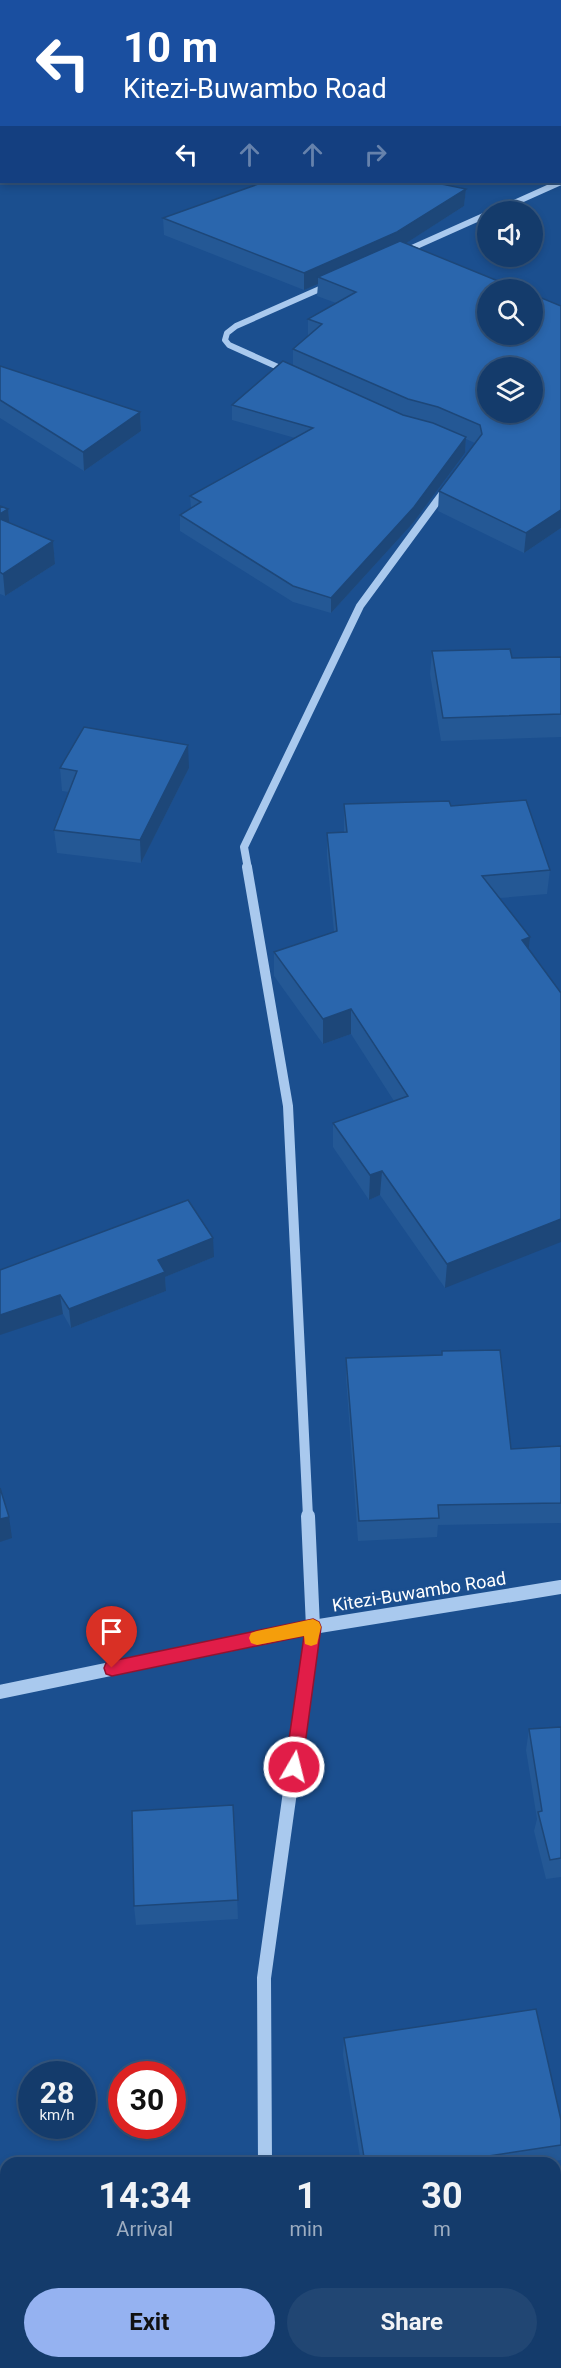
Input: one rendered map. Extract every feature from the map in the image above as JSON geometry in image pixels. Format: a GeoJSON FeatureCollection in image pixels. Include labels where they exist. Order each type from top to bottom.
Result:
{"type":"FeatureCollection","features":[{"type":"Feature","properties":{"kind":"street"},"geometry":{"type":"LineString","coordinates":[[519,201],[559,183]]}},
{"type":"Feature","properties":{"kind":"street"},"geometry":{"type":"LineString","coordinates":[[389,258],[477,219]]}},
{"type":"Feature","properties":{"kind":"street"},"geometry":{"type":"LineString","coordinates":[[296,376],[229,345],[225,340],[227,333],[236,326],[345,277]]}},
{"type":"Feature","properties":{"kind":"street"},"geometry":{"type":"LineString","coordinates":[[265,2157],[264,1978],[313,1627],[288,1106],[244,847],[360,606],[454,477]]}},
{"type":"Feature","properties":{"kind":"street","name":"Kitezi-Buwambo Road"},"geometry":{"type":"LineString","coordinates":[[0,1692],[313,1627],[561,1587]]}},
{"type":"Feature","properties":{"kind":"building"},"geometry":{"type":"Polygon","coordinates":[[[261,183],[437,183],[466,189],[397,232],[304,273],[163,218],[261,183]]]}},
{"type":"Feature","properties":{"kind":"building"},"geometry":{"type":"Polygon","coordinates":[[[400,241],[493,279],[477,279],[477,345],[543,345],[543,299],[561,306],[561,510],[526,533],[439,491],[482,434],[480,425],[438,407],[408,399],[293,349],[322,324],[308,319],[356,292],[318,277],[400,241]]]}},
{"type":"Feature","properties":{"kind":"building"},"geometry":{"type":"Polygon","coordinates":[[[283,361],[403,415],[433,423],[466,437],[414,507],[331,598],[293,586],[180,515],[201,502],[190,496],[313,428],[232,405],[283,361]]]}},
{"type":"Feature","properties":{"kind":"building"},"geometry":{"type":"Polygon","coordinates":[[[0,366],[140,412],[83,452],[0,400],[0,366]]]}},
{"type":"Feature","properties":{"kind":"building"},"geometry":{"type":"Polygon","coordinates":[[[0,506],[8,509],[0,514],[0,506]]]}},
{"type":"Feature","properties":{"kind":"building"},"geometry":{"type":"Polygon","coordinates":[[[0,519],[53,541],[3,574],[0,572],[0,519]]]}},
{"type":"Feature","properties":{"kind":"building"},"geometry":{"type":"Polygon","coordinates":[[[510,649],[512,658],[561,657],[561,714],[443,718],[432,651],[510,649]]]}},
{"type":"Feature","properties":{"kind":"building"},"geometry":{"type":"Polygon","coordinates":[[[84,727],[188,745],[140,840],[54,830],[77,771],[60,768],[84,727]]]}},
{"type":"Feature","properties":{"kind":"building"},"geometry":{"type":"Polygon","coordinates":[[[526,800],[550,870],[482,876],[530,937],[522,940],[561,993],[561,1219],[447,1264],[382,1171],[370,1175],[333,1123],[408,1096],[351,1009],[323,1019],[274,952],[337,931],[327,833],[347,832],[344,804],[449,801],[451,806],[526,800]]]}},
{"type":"Feature","properties":{"kind":"building"},"geometry":{"type":"Polygon","coordinates":[[[188,1200],[213,1238],[158,1260],[165,1272],[69,1309],[60,1295],[0,1315],[0,1270],[188,1200]]]}},
{"type":"Feature","properties":{"kind":"building"},"geometry":{"type":"Polygon","coordinates":[[[500,1350],[511,1449],[561,1446],[561,1503],[438,1505],[439,1518],[359,1521],[346,1358],[442,1355],[442,1351],[500,1350]]]}},
{"type":"Feature","properties":{"kind":"building"},"geometry":{"type":"Polygon","coordinates":[[[0,1488],[9,1517],[0,1519],[0,1488]]]}},
{"type":"Feature","properties":{"kind":"building"},"geometry":{"type":"Polygon","coordinates":[[[561,1727],[561,1858],[550,1860],[538,1812],[542,1811],[529,1729],[561,1727]]]}},
{"type":"Feature","properties":{"kind":"building"},"geometry":{"type":"Polygon","coordinates":[[[233,1805],[238,1900],[134,1906],[132,1811],[233,1805]]]}},
{"type":"Feature","properties":{"kind":"building"},"geometry":{"type":"Polygon","coordinates":[[[536,2009],[561,2120],[561,2145],[482,2157],[364,2157],[344,2038],[536,2009]]]}},
{"type":"Feature","properties":{"kind":"slow traffic"},"geometry":{"type":"LineString","coordinates":[[257,1638],[313,1627],[311,1639]]}},
{"type":"Feature","properties":{"kind":"route"},"geometry":{"type":"LineString","coordinates":[[112,1668],[313,1627],[294,1767]]}}]}
